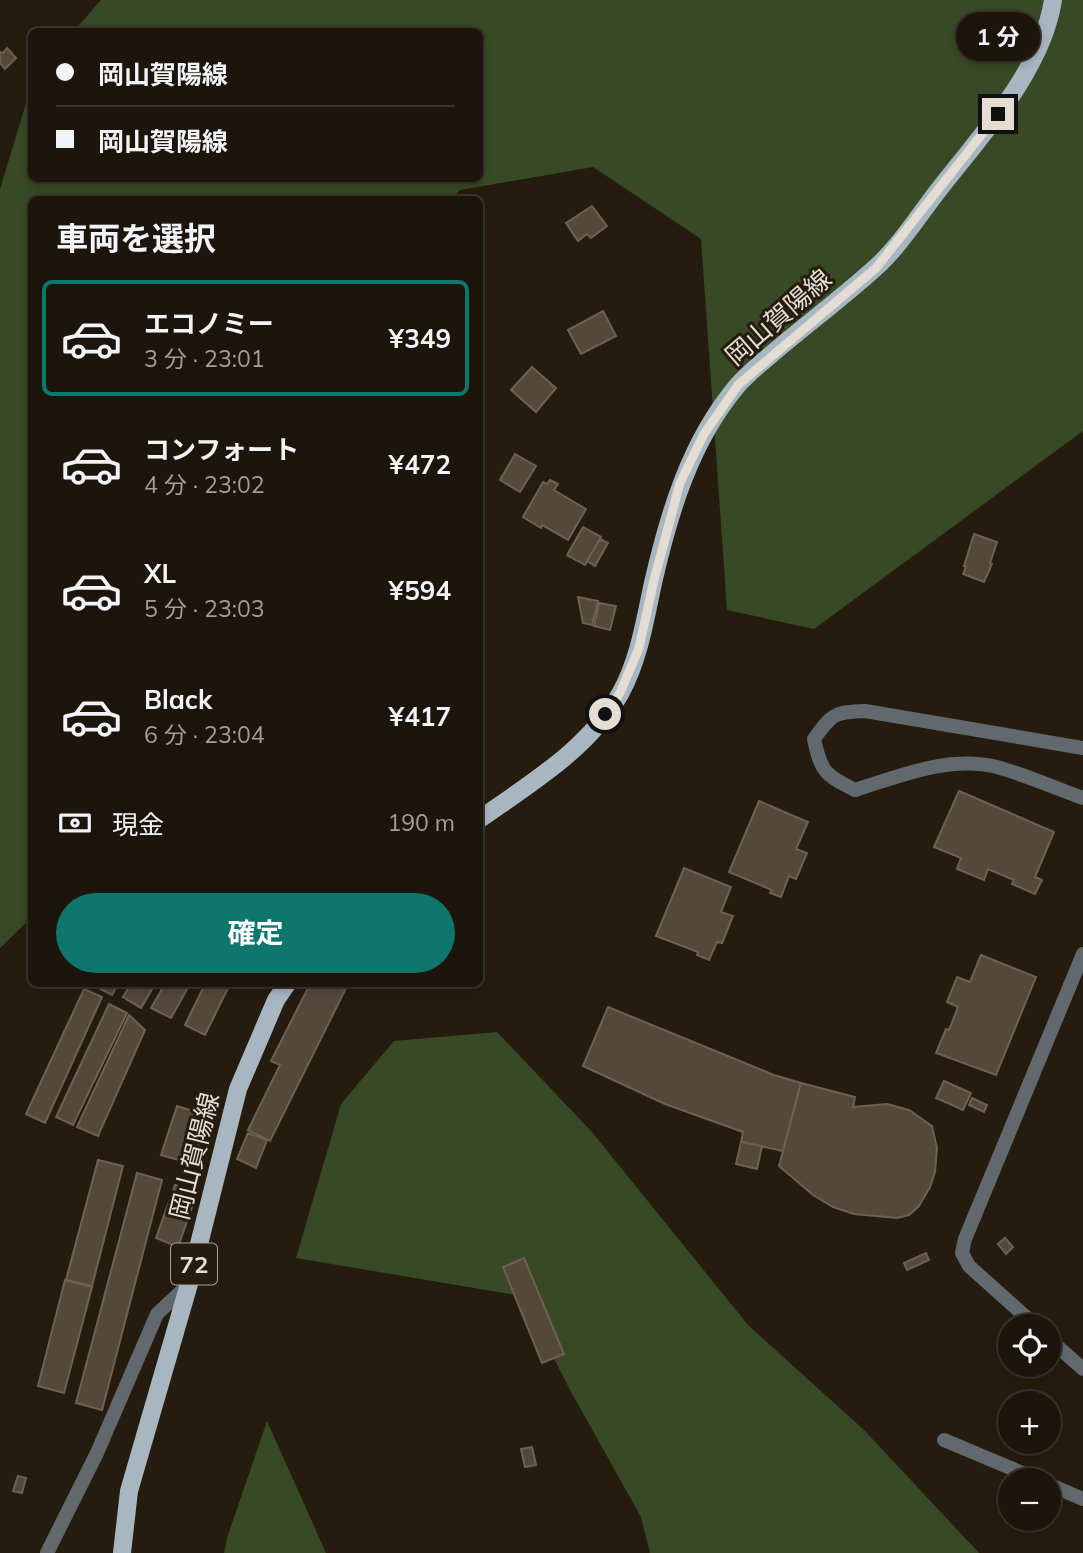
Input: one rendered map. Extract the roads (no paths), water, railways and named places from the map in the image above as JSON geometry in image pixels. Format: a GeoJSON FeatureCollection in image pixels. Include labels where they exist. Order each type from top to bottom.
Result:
{"type":"FeatureCollection","features":[{"type":"Feature","properties":{"kind":"main road","name":"岡山賀陽線"},"geometry":{"type":"LineString","coordinates":[[483,817],[544,774],[590,736],[620,693],[639,648],[680,483],[704,434],[738,385],[876,268],[907,231],[1013,95],[1038,47],[1051,16],[1053,0]]}},
{"type":"Feature","properties":{"kind":"main road","name":"岡山賀陽線"},"geometry":{"type":"LineString","coordinates":[[122,1553],[130,1491],[189,1284],[238,1089],[276,1000],[285,987]]}},
{"type":"Feature","properties":{"kind":"street"},"geometry":{"type":"LineString","coordinates":[[1083,748],[865,711],[839,712],[825,723],[814,739],[819,765],[835,780],[855,790],[927,768],[961,763],[995,766],[1083,798]]}},
{"type":"Feature","properties":{"kind":"street"},"geometry":{"type":"LineString","coordinates":[[1022,1314],[969,1266],[962,1254],[965,1239],[1083,954]]}},
{"type":"Feature","properties":{"kind":"street"},"geometry":{"type":"LineString","coordinates":[[47,1553],[97,1453],[157,1314],[189,1284]]}},
{"type":"Feature","properties":{"kind":"street"},"geometry":{"type":"LineString","coordinates":[[1061,1350],[1083,1369]]}},
{"type":"Feature","properties":{"kind":"street"},"geometry":{"type":"LineString","coordinates":[[944,1440],[1011,1468]]}},
{"type":"Feature","properties":{"kind":"street"},"geometry":{"type":"LineString","coordinates":[[1061,1490],[1083,1499]]}}]}
